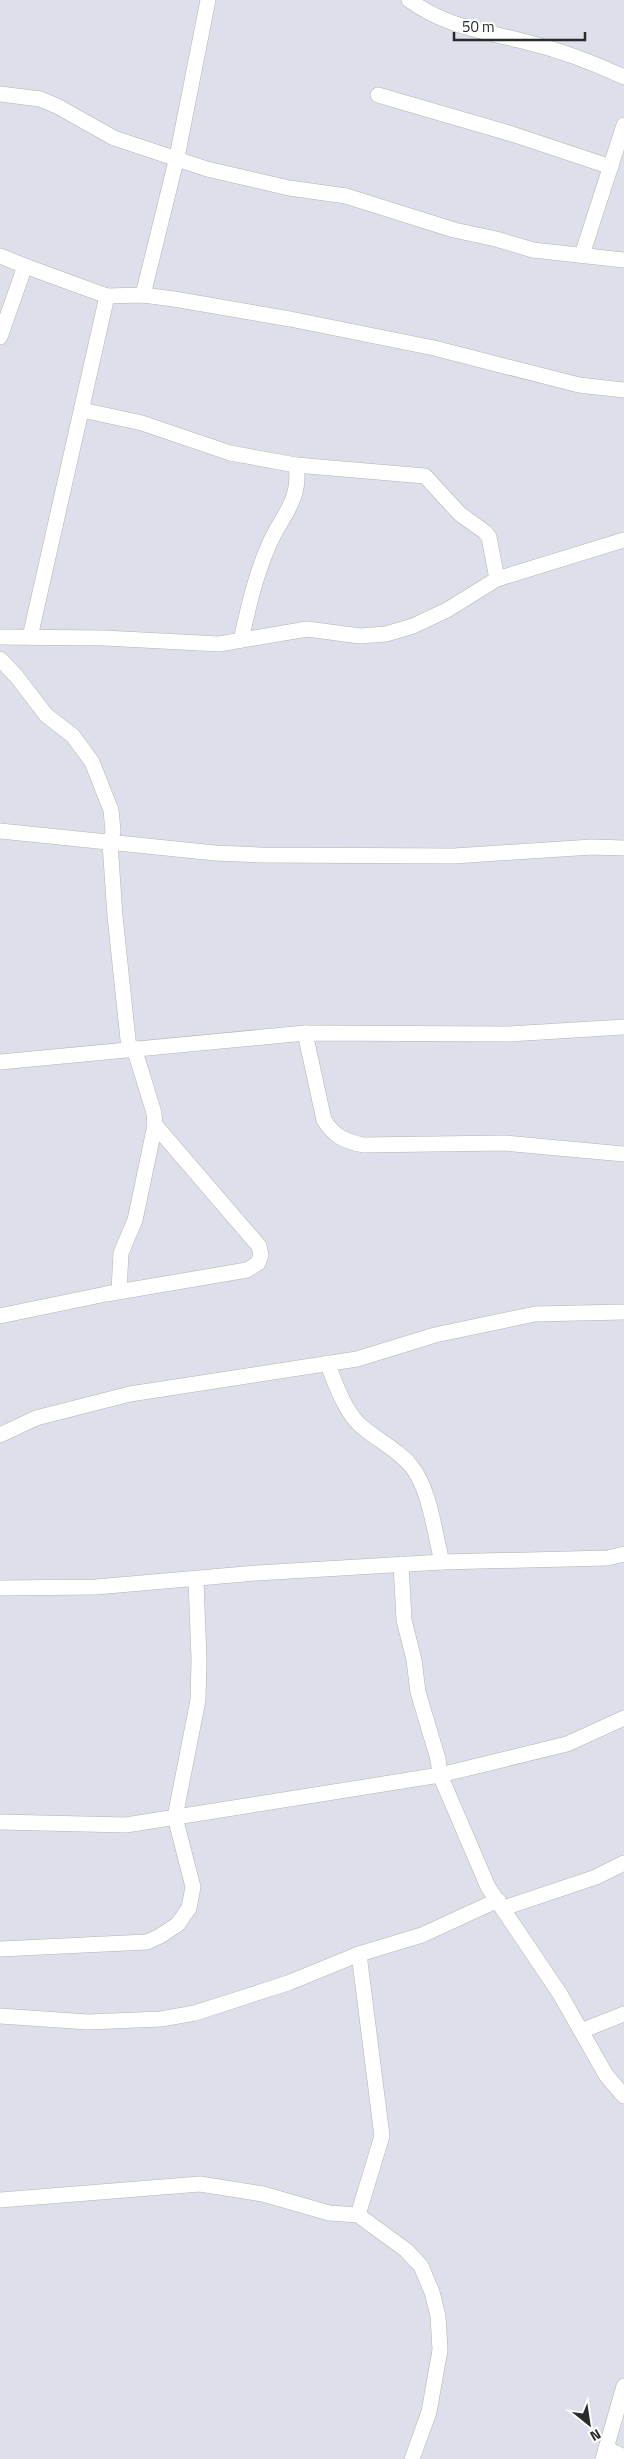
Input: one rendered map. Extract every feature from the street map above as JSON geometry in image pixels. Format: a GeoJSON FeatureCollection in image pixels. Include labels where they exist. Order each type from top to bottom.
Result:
{"type":"FeatureCollection","features":[{"type":"Feature","properties":{"kind":"street"},"geometry":{"type":"LineString","coordinates":[[143,295],[177,157],[208,0]]}},
{"type":"Feature","properties":{"kind":"street"},"geometry":{"type":"LineString","coordinates":[[409,0],[426,13],[452,25],[573,55],[624,77]]}},
{"type":"Feature","properties":{"kind":"street"},"geometry":{"type":"LineString","coordinates":[[0,94],[40,99],[57,106],[114,138],[207,168],[289,188],[346,196],[454,230],[496,239],[533,250],[624,260]]}},
{"type":"Feature","properties":{"kind":"street"},"geometry":{"type":"LineString","coordinates":[[378,95],[512,134],[611,168]]}},
{"type":"Feature","properties":{"kind":"street"},"geometry":{"type":"LineString","coordinates":[[582,255],[624,125]]}},
{"type":"Feature","properties":{"kind":"street"},"geometry":{"type":"LineString","coordinates":[[0,256],[107,296],[143,295],[309,323],[434,348],[580,385],[624,390]]}},
{"type":"Feature","properties":{"kind":"street"},"geometry":{"type":"LineString","coordinates":[[0,337],[25,266]]}},
{"type":"Feature","properties":{"kind":"street"},"geometry":{"type":"LineString","coordinates":[[30,637],[107,296]]}},
{"type":"Feature","properties":{"kind":"street"},"geometry":{"type":"LineString","coordinates":[[82,410],[142,423],[230,453],[296,465],[426,476],[460,514],[489,537],[497,579]]}},
{"type":"Feature","properties":{"kind":"street"},"geometry":{"type":"LineString","coordinates":[[241,640],[252,593],[268,546],[296,495],[296,465]]}},
{"type":"Feature","properties":{"kind":"street"},"geometry":{"type":"LineString","coordinates":[[0,637],[104,638],[219,644],[307,629],[360,636],[386,634],[413,626],[447,610],[497,579],[624,540]]}},
{"type":"Feature","properties":{"kind":"street"},"geometry":{"type":"LineString","coordinates":[[0,659],[18,677],[46,715],[73,736],[92,762],[111,810],[113,831],[110,843],[115,916],[131,1048],[154,1113],[155,1126],[135,1220],[121,1253],[119,1292]]}},
{"type":"Feature","properties":{"kind":"street"},"geometry":{"type":"LineString","coordinates":[[0,831],[214,853],[269,855],[454,856],[592,847],[624,848]]}},
{"type":"Feature","properties":{"kind":"street"},"geometry":{"type":"LineString","coordinates":[[0,1062],[131,1048],[305,1033],[509,1034],[624,1026]]}},
{"type":"Feature","properties":{"kind":"street"},"geometry":{"type":"LineString","coordinates":[[305,1033],[324,1120],[331,1130],[345,1142],[363,1145],[504,1143],[624,1154]]}},
{"type":"Feature","properties":{"kind":"street"},"geometry":{"type":"LineString","coordinates":[[0,1316],[119,1292],[247,1270],[258,1263],[261,1255],[259,1246],[155,1126]]}},
{"type":"Feature","properties":{"kind":"street"},"geometry":{"type":"LineString","coordinates":[[0,1435],[36,1418],[130,1394],[357,1359],[435,1335],[535,1314],[624,1312]]}},
{"type":"Feature","properties":{"kind":"street"},"geometry":{"type":"LineString","coordinates":[[327,1363],[346,1406],[358,1423],[398,1453],[413,1468],[424,1492],[442,1562]]}},
{"type":"Feature","properties":{"kind":"street"},"geometry":{"type":"LineString","coordinates":[[0,1588],[96,1587],[257,1573],[401,1564],[608,1558],[624,1554]]}},
{"type":"Feature","properties":{"kind":"street"},"geometry":{"type":"LineString","coordinates":[[401,1564],[404,1620],[414,1660],[418,1692],[438,1759],[440,1775],[480,1873],[560,1994],[606,2075],[624,2096]]}},
{"type":"Feature","properties":{"kind":"street"},"geometry":{"type":"LineString","coordinates":[[0,1949],[146,1942],[160,1936],[178,1924],[189,1908],[193,1887],[175,1817],[198,1700],[200,1660],[196,1579]]}},
{"type":"Feature","properties":{"kind":"street"},"geometry":{"type":"LineString","coordinates":[[0,1822],[112,1826],[440,1775],[567,1744],[624,1718]]}},
{"type":"Feature","properties":{"kind":"street"},"geometry":{"type":"LineString","coordinates":[[0,2016],[88,2022],[161,2019],[194,2012],[288,1983],[359,1954],[422,1935],[501,1904],[596,1877],[624,1864]]}},
{"type":"Feature","properties":{"kind":"street"},"geometry":{"type":"LineString","coordinates":[[358,2215],[382,2136],[359,1954]]}},
{"type":"Feature","properties":{"kind":"street"},"geometry":{"type":"LineString","coordinates":[[581,2031],[624,2014]]}},
{"type":"Feature","properties":{"kind":"street"},"geometry":{"type":"LineString","coordinates":[[0,2200],[200,2184],[263,2194],[329,2213],[358,2215],[406,2250],[421,2266],[432,2292],[438,2316],[440,2350],[429,2412],[412,2459]]}},
{"type":"Feature","properties":{"kind":"street"},"geometry":{"type":"LineString","coordinates":[[624,2386],[604,2454],[624,2457]]}}]}
